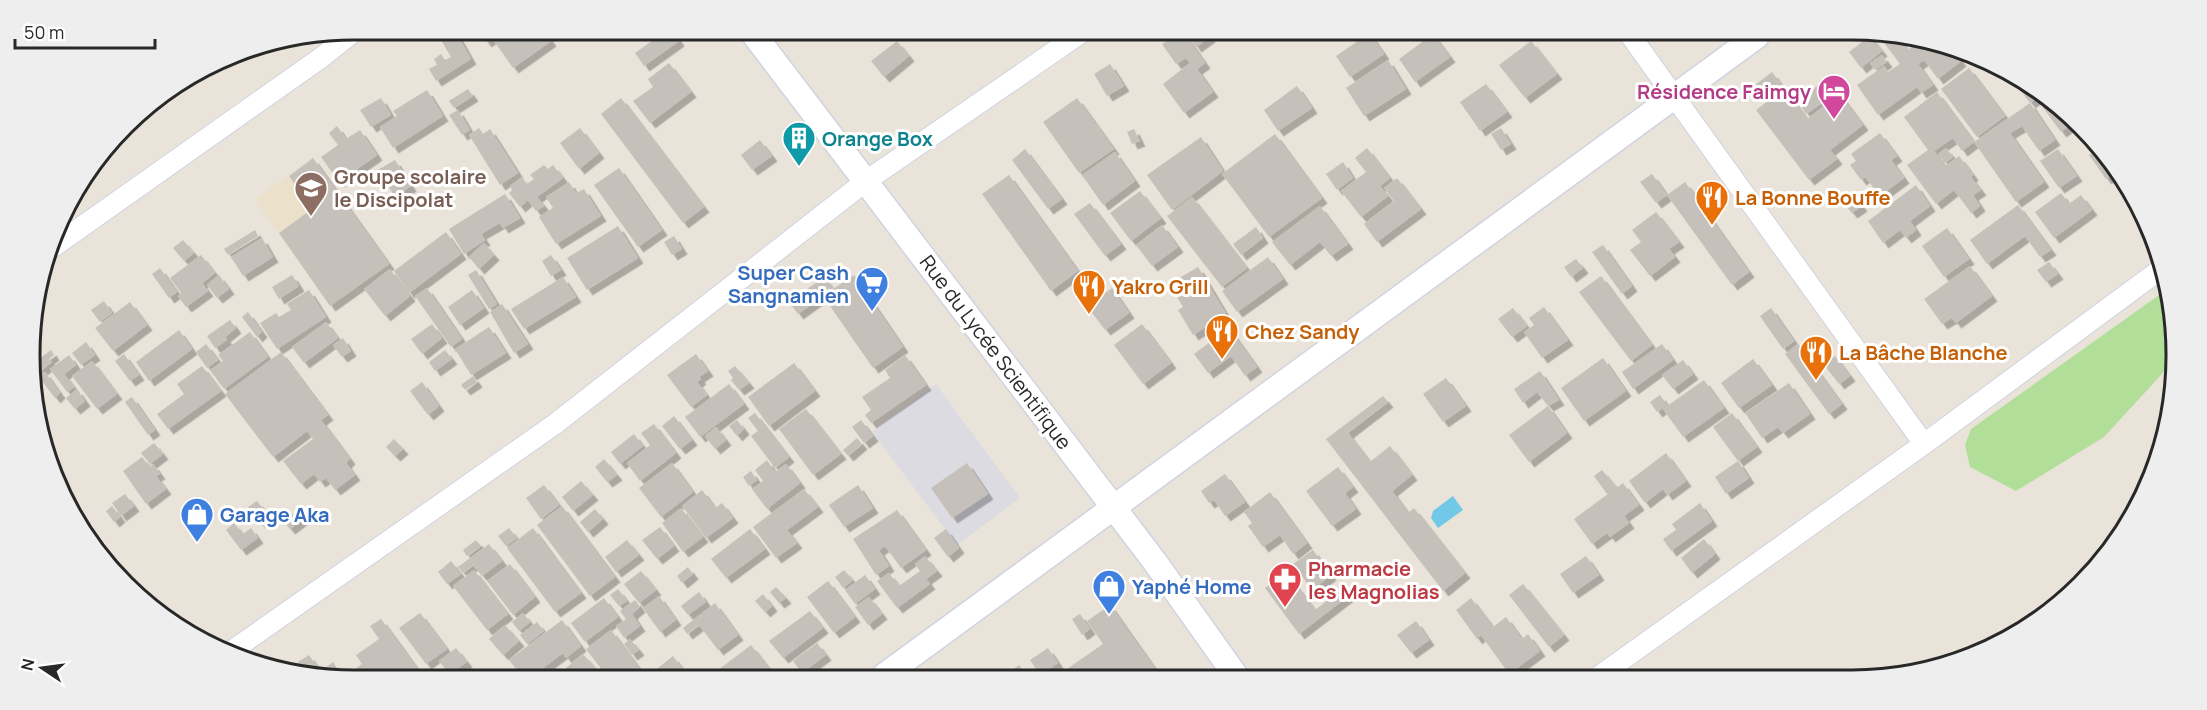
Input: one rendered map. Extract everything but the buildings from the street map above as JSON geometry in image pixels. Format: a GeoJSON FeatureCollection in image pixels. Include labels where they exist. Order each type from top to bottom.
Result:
{"type":"FeatureCollection","features":[{"type":"Feature","properties":{"kind":"street","name":"Rue du Lycée Scientifique"},"geometry":{"type":"LineString","coordinates":[[758,40],[1155,562],[1232,670]]}},
{"type":"Feature","properties":{"kind":"street"},"geometry":{"type":"LineString","coordinates":[[237,647],[555,424],[866,181],[1071,40]]}},
{"type":"Feature","properties":{"kind":"street"},"geometry":{"type":"LineString","coordinates":[[1633,40],[1924,444]]}},
{"type":"Feature","properties":{"kind":"street"},"geometry":{"type":"LineString","coordinates":[[892,670],[1752,40]]}},
{"type":"Feature","properties":{"kind":"street"},"geometry":{"type":"LineString","coordinates":[[62,241],[343,41]]}},
{"type":"Feature","properties":{"kind":"street"},"geometry":{"type":"LineString","coordinates":[[1606,670],[1924,444],[2156,274]]}},
{"type":"Feature","properties":{"kind":"shaded area","name":"Groupe scolaire le Discipolat"},"geometry":{"type":"Polygon","coordinates":[[[313,158],[389,264],[330,306],[255,200],[313,158]]]}},
{"type":"Feature","properties":{"kind":"shaded area"},"geometry":{"type":"Polygon","coordinates":[[[936,384],[1020,498],[957,545],[872,432],[936,384]]]}},
{"type":"Feature","properties":{"kind":"green space"},"geometry":{"type":"Polygon","coordinates":[[[2160,294],[2166,334],[2166,369],[2104,437],[2016,491],[1970,467],[1965,445],[1971,429],[2160,294]]]}},
{"type":"Feature","properties":{"kind":"water"},"geometry":{"type":"Polygon","coordinates":[[[1453,496],[1463,510],[1438,528],[1431,518],[1433,511],[1453,496]]]}},
{"type":"Feature","properties":{"kind":"place","name":"Résidence Faimgy"},"geometry":{"type":"Point","coordinates":[1834,120]}},
{"type":"Feature","properties":{"kind":"place","name":"Orange Box"},"geometry":{"type":"Point","coordinates":[799,167]}},
{"type":"Feature","properties":{"kind":"place","name":"Groupe scolaire le Discipolat"},"geometry":{"type":"Point","coordinates":[311,217]}},
{"type":"Feature","properties":{"kind":"place","name":"La Bonne Bouffe"},"geometry":{"type":"Point","coordinates":[1712,226]}},
{"type":"Feature","properties":{"kind":"place","name":"Super Cash Sangnamien"},"geometry":{"type":"Point","coordinates":[872,312]}},
{"type":"Feature","properties":{"kind":"place","name":"Yakro Grill"},"geometry":{"type":"Point","coordinates":[1089,315]}},
{"type":"Feature","properties":{"kind":"place","name":"Chez Sandy"},"geometry":{"type":"Point","coordinates":[1222,360]}},
{"type":"Feature","properties":{"kind":"place","name":"La Bâche Blanche"},"geometry":{"type":"Point","coordinates":[1816,381]}},
{"type":"Feature","properties":{"kind":"place","name":"Garage Aka"},"geometry":{"type":"Point","coordinates":[197,543]}},
{"type":"Feature","properties":{"kind":"place","name":"Pharmacie les Magnolias"},"geometry":{"type":"Point","coordinates":[1285,608]}},
{"type":"Feature","properties":{"kind":"place","name":"Yaphé Home"},"geometry":{"type":"Point","coordinates":[1109,615]}}]}
